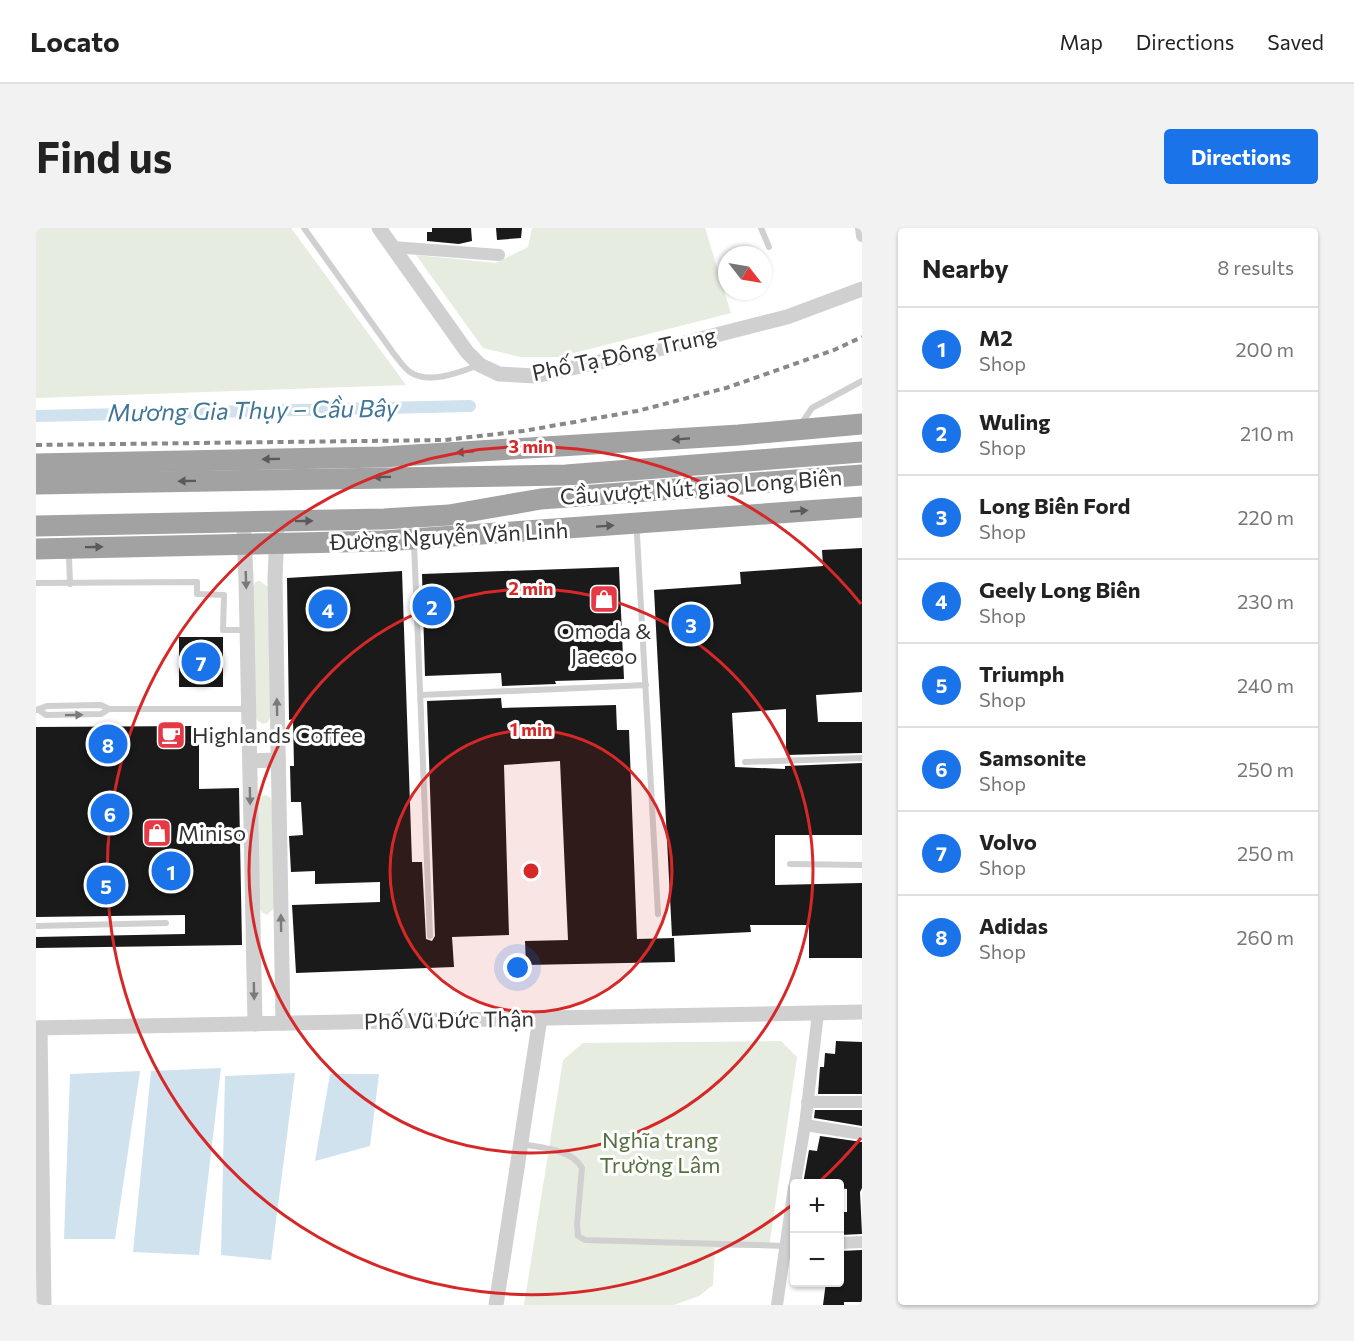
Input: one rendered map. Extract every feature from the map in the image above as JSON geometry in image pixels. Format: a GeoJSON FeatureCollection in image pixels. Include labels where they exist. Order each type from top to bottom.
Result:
{"type":"FeatureCollection","features":[{"type":"Feature","properties":{"kind":"highway"},"geometry":{"type":"LineString","coordinates":[[36,484],[78,473],[739,435],[862,423]]}},
{"type":"Feature","properties":{"kind":"highway","name":"Cầu vượt Nút giao Long Biên"},"geometry":{"type":"LineString","coordinates":[[78,473],[567,475],[862,452]]}},
{"type":"Feature","properties":{"kind":"highway"},"geometry":{"type":"LineString","coordinates":[[36,464],[78,473]]}},
{"type":"Feature","properties":{"kind":"highway","name":"Cầu vượt Nút giao Long Biên"},"geometry":{"type":"LineString","coordinates":[[541,499],[862,475]]}},
{"type":"Feature","properties":{"kind":"highway","name":"Đường Nguyễn Văn Linh"},"geometry":{"type":"LineString","coordinates":[[36,526],[384,519],[449,515],[541,499]]}},
{"type":"Feature","properties":{"kind":"highway","name":"Đường Nguyễn Văn Linh"},"geometry":{"type":"LineString","coordinates":[[36,549],[414,540],[862,507]]}},
{"type":"Feature","properties":{"kind":"highway"},"geometry":{"type":"LineString","coordinates":[[449,515],[546,531]]}},
{"type":"Feature","properties":{"kind":"street","name":"Phố Tạ Đông Trung"},"geometry":{"type":"LineString","coordinates":[[379,228],[466,352],[480,365],[499,374],[535,376],[677,345],[787,317],[862,289]]}},
{"type":"Feature","properties":{"kind":"street"},"geometry":{"type":"LineString","coordinates":[[861,228],[862,236]]}},
{"type":"Feature","properties":{"kind":"street"},"geometry":{"type":"LineString","coordinates":[[392,247],[498,255]]}},
{"type":"Feature","properties":{"kind":"street"},"geometry":{"type":"LineString","coordinates":[[276,521],[277,544],[274,577],[283,1023]]}},
{"type":"Feature","properties":{"kind":"street"},"geometry":{"type":"LineString","coordinates":[[243,522],[255,1024]]}},
{"type":"Feature","properties":{"kind":"street"},"geometry":{"type":"LineString","coordinates":[[250,761],[278,760]]}},
{"type":"Feature","properties":{"kind":"street","name":"Phố Vũ Đức Thận"},"geometry":{"type":"LineString","coordinates":[[38,1028],[862,1012]]}},
{"type":"Feature","properties":{"kind":"street"},"geometry":{"type":"LineString","coordinates":[[796,1179],[805,1125],[818,1013]]}},
{"type":"Feature","properties":{"kind":"street"},"geometry":{"type":"LineString","coordinates":[[496,1305],[540,1018]]}},
{"type":"Feature","properties":{"kind":"street"},"geometry":{"type":"LineString","coordinates":[[38,1028],[40,1289],[44,1305]]}},
{"type":"Feature","properties":{"kind":"street"},"geometry":{"type":"LineString","coordinates":[[807,1102],[862,1102]]}},
{"type":"Feature","properties":{"kind":"street"},"geometry":{"type":"LineString","coordinates":[[805,1125],[862,1134]]}},
{"type":"Feature","properties":{"kind":"street"},"geometry":{"type":"LineString","coordinates":[[844,1243],[862,1242]]}},
{"type":"Feature","properties":{"kind":"street"},"geometry":{"type":"LineString","coordinates":[[777,1305],[790,1245]]}},
{"type":"Feature","properties":{"kind":"lane"},"geometry":{"type":"LineString","coordinates":[[304,228],[394,354],[410,372],[421,376],[437,377],[480,365]]}},
{"type":"Feature","properties":{"kind":"lane"},"geometry":{"type":"LineString","coordinates":[[761,228],[768,246]]}},
{"type":"Feature","properties":{"kind":"lane"},"geometry":{"type":"LineString","coordinates":[[797,430],[812,408],[862,381]]}},
{"type":"Feature","properties":{"kind":"lane"},"geometry":{"type":"LineString","coordinates":[[639,524],[637,534],[658,914]]}},
{"type":"Feature","properties":{"kind":"lane"},"geometry":{"type":"LineString","coordinates":[[414,540],[430,936]]}},
{"type":"Feature","properties":{"kind":"lane"},"geometry":{"type":"LineString","coordinates":[[64,548],[69,557],[70,584]]}},
{"type":"Feature","properties":{"kind":"lane"},"geometry":{"type":"LineString","coordinates":[[36,583],[197,582],[196,594],[224,595],[223,630],[247,630]]}},
{"type":"Feature","properties":{"kind":"lane"},"geometry":{"type":"LineString","coordinates":[[421,695],[646,685]]}},
{"type":"Feature","properties":{"kind":"lane"},"geometry":{"type":"LineString","coordinates":[[37,710],[46,715],[101,714],[109,710],[249,709]]}},
{"type":"Feature","properties":{"kind":"lane"},"geometry":{"type":"LineString","coordinates":[[745,762],[862,758]]}},
{"type":"Feature","properties":{"kind":"lane"},"geometry":{"type":"LineString","coordinates":[[790,864],[862,865]]}},
{"type":"Feature","properties":{"kind":"lane"},"geometry":{"type":"LineString","coordinates":[[36,926],[166,923]]}},
{"type":"Feature","properties":{"kind":"lane"},"geometry":{"type":"LineString","coordinates":[[522,1143],[571,1156],[579,1162],[582,1168],[577,1224],[578,1236],[585,1240],[790,1245]]}},
{"type":"Feature","properties":{"kind":"green space"},"geometry":{"type":"Polygon","coordinates":[[[36,228],[291,228],[406,385],[36,398],[36,228]]]}},
{"type":"Feature","properties":{"kind":"green space"},"geometry":{"type":"Polygon","coordinates":[[[532,228],[705,228],[718,270],[718,300],[727,300],[731,313],[558,357],[520,357],[483,348],[416,255],[496,263],[528,247],[532,228]]]}},
{"type":"Feature","properties":{"kind":"green space"},"geometry":{"type":"Polygon","coordinates":[[[260,581],[268,587],[271,716],[268,722],[263,724],[255,717],[253,587],[255,582],[260,581]]]}},
{"type":"Feature","properties":{"kind":"green space"},"geometry":{"type":"Polygon","coordinates":[[[265,795],[270,797],[273,804],[275,907],[267,915],[259,907],[257,804],[259,798],[265,795]]]}},
{"type":"Feature","properties":{"kind":"green space","name":"Nghĩa trang Trường Lâm"},"geometry":{"type":"Polygon","coordinates":[[[781,1041],[797,1057],[769,1248],[715,1248],[713,1285],[699,1296],[674,1305],[524,1305],[563,1060],[583,1043],[781,1041]]]}},
{"type":"Feature","properties":{"kind":"water"},"geometry":{"type":"Polygon","coordinates":[[[221,1068],[199,1255],[133,1252],[151,1071],[221,1068]]]}},
{"type":"Feature","properties":{"kind":"water"},"geometry":{"type":"Polygon","coordinates":[[[140,1071],[115,1239],[64,1239],[70,1074],[140,1071]]]}},
{"type":"Feature","properties":{"kind":"water"},"geometry":{"type":"Polygon","coordinates":[[[295,1073],[271,1260],[221,1255],[225,1076],[295,1073]]]}},
{"type":"Feature","properties":{"kind":"water"},"geometry":{"type":"Polygon","coordinates":[[[330,1074],[379,1074],[370,1146],[315,1161],[330,1074]]]}},
{"type":"Feature","properties":{"kind":"building"},"geometry":{"type":"Polygon","coordinates":[[[432,228],[471,228],[472,241],[459,244],[427,241],[427,232],[432,232],[432,228]]]}},
{"type":"Feature","properties":{"kind":"building"},"geometry":{"type":"Polygon","coordinates":[[[496,228],[522,228],[521,238],[497,240],[496,228]]]}},
{"type":"Feature","properties":{"kind":"building"},"geometry":{"type":"Polygon","coordinates":[[[862,548],[862,692],[816,695],[818,722],[862,722],[862,753],[786,755],[786,709],[732,713],[735,767],[785,769],[785,766],[862,763],[862,835],[775,835],[775,885],[862,883],[862,958],[809,958],[809,925],[750,925],[751,932],[672,936],[654,590],[741,584],[740,572],[823,566],[822,550],[862,548]]]}},
{"type":"Feature","properties":{"kind":"building"},"geometry":{"type":"Polygon","coordinates":[[[619,567],[624,679],[555,681],[556,684],[502,686],[501,673],[425,676],[422,574],[619,567]]]}},
{"type":"Feature","properties":{"kind":"building"},"geometry":{"type":"Polygon","coordinates":[[[402,571],[412,862],[422,862],[426,939],[432,941],[435,936],[427,701],[501,698],[502,708],[616,705],[617,730],[629,730],[637,939],[674,938],[675,962],[526,965],[525,941],[568,940],[560,761],[504,765],[509,935],[452,937],[454,967],[296,973],[292,905],[380,902],[380,882],[315,884],[315,871],[291,872],[289,836],[303,835],[301,802],[291,802],[290,766],[294,766],[293,719],[289,720],[287,578],[402,571]]]}},
{"type":"Feature","properties":{"kind":"building"},"geometry":{"type":"Polygon","coordinates":[[[179,637],[223,637],[223,687],[179,687],[179,637]]]}},
{"type":"Feature","properties":{"kind":"building"},"geometry":{"type":"Polygon","coordinates":[[[193,726],[199,745],[199,789],[239,788],[242,945],[36,948],[36,937],[185,934],[185,915],[36,917],[36,727],[193,726]]]}},
{"type":"Feature","properties":{"kind":"building"},"geometry":{"type":"Polygon","coordinates":[[[836,1041],[862,1042],[862,1094],[818,1094],[820,1067],[824,1067],[825,1053],[835,1054],[836,1041]]]}},
{"type":"Feature","properties":{"kind":"building"},"geometry":{"type":"Polygon","coordinates":[[[815,1110],[862,1110],[862,1126],[814,1118],[815,1110]]]}},
{"type":"Feature","properties":{"kind":"building"},"geometry":{"type":"Polygon","coordinates":[[[820,1136],[862,1142],[862,1188],[860,1192],[862,1234],[844,1235],[847,1189],[844,1189],[844,1179],[804,1179],[809,1150],[817,1151],[820,1136]]]}},
{"type":"Feature","properties":{"kind":"building"},"geometry":{"type":"Polygon","coordinates":[[[862,1250],[862,1302],[823,1305],[825,1287],[844,1287],[844,1251],[862,1250]]]}},
{"type":"Feature","properties":{"kind":"waterway","name":"Mương Gia Thụy – Cầu Bây"},"geometry":{"type":"LineString","coordinates":[[36,416],[470,406]]}},
{"type":"Feature","properties":{"kind":"railway"},"geometry":{"type":"LineString","coordinates":[[36,445],[445,440],[523,431],[637,411],[726,388],[834,350],[862,337]]}},
{"type":"Feature","properties":{"kind":"place","name":"Omoda & Jaecoo"},"geometry":{"type":"Point","coordinates":[604,599]}},
{"type":"Feature","properties":{"kind":"place","name":"Wuling"},"geometry":{"type":"Point","coordinates":[432,606]}},
{"type":"Feature","properties":{"kind":"place","name":"Geely Long Biên"},"geometry":{"type":"Point","coordinates":[328,609]}},
{"type":"Feature","properties":{"kind":"place","name":"Long Biên Ford"},"geometry":{"type":"Point","coordinates":[691,624]}},
{"type":"Feature","properties":{"kind":"place","name":"Volvo"},"geometry":{"type":"Point","coordinates":[201,662]}},
{"type":"Feature","properties":{"kind":"place","name":"Highlands Coffee"},"geometry":{"type":"Point","coordinates":[171,735]}},
{"type":"Feature","properties":{"kind":"place","name":"Adidas"},"geometry":{"type":"Point","coordinates":[108,744]}},
{"type":"Feature","properties":{"kind":"place","name":"Samsonite"},"geometry":{"type":"Point","coordinates":[110,813]}},
{"type":"Feature","properties":{"kind":"place","name":"Miniso"},"geometry":{"type":"Point","coordinates":[157,833]}},
{"type":"Feature","properties":{"kind":"place","name":"M2"},"geometry":{"type":"Point","coordinates":[171,871]}},
{"type":"Feature","properties":{"kind":"place","name":"Triumph"},"geometry":{"type":"Point","coordinates":[106,885]}}]}
